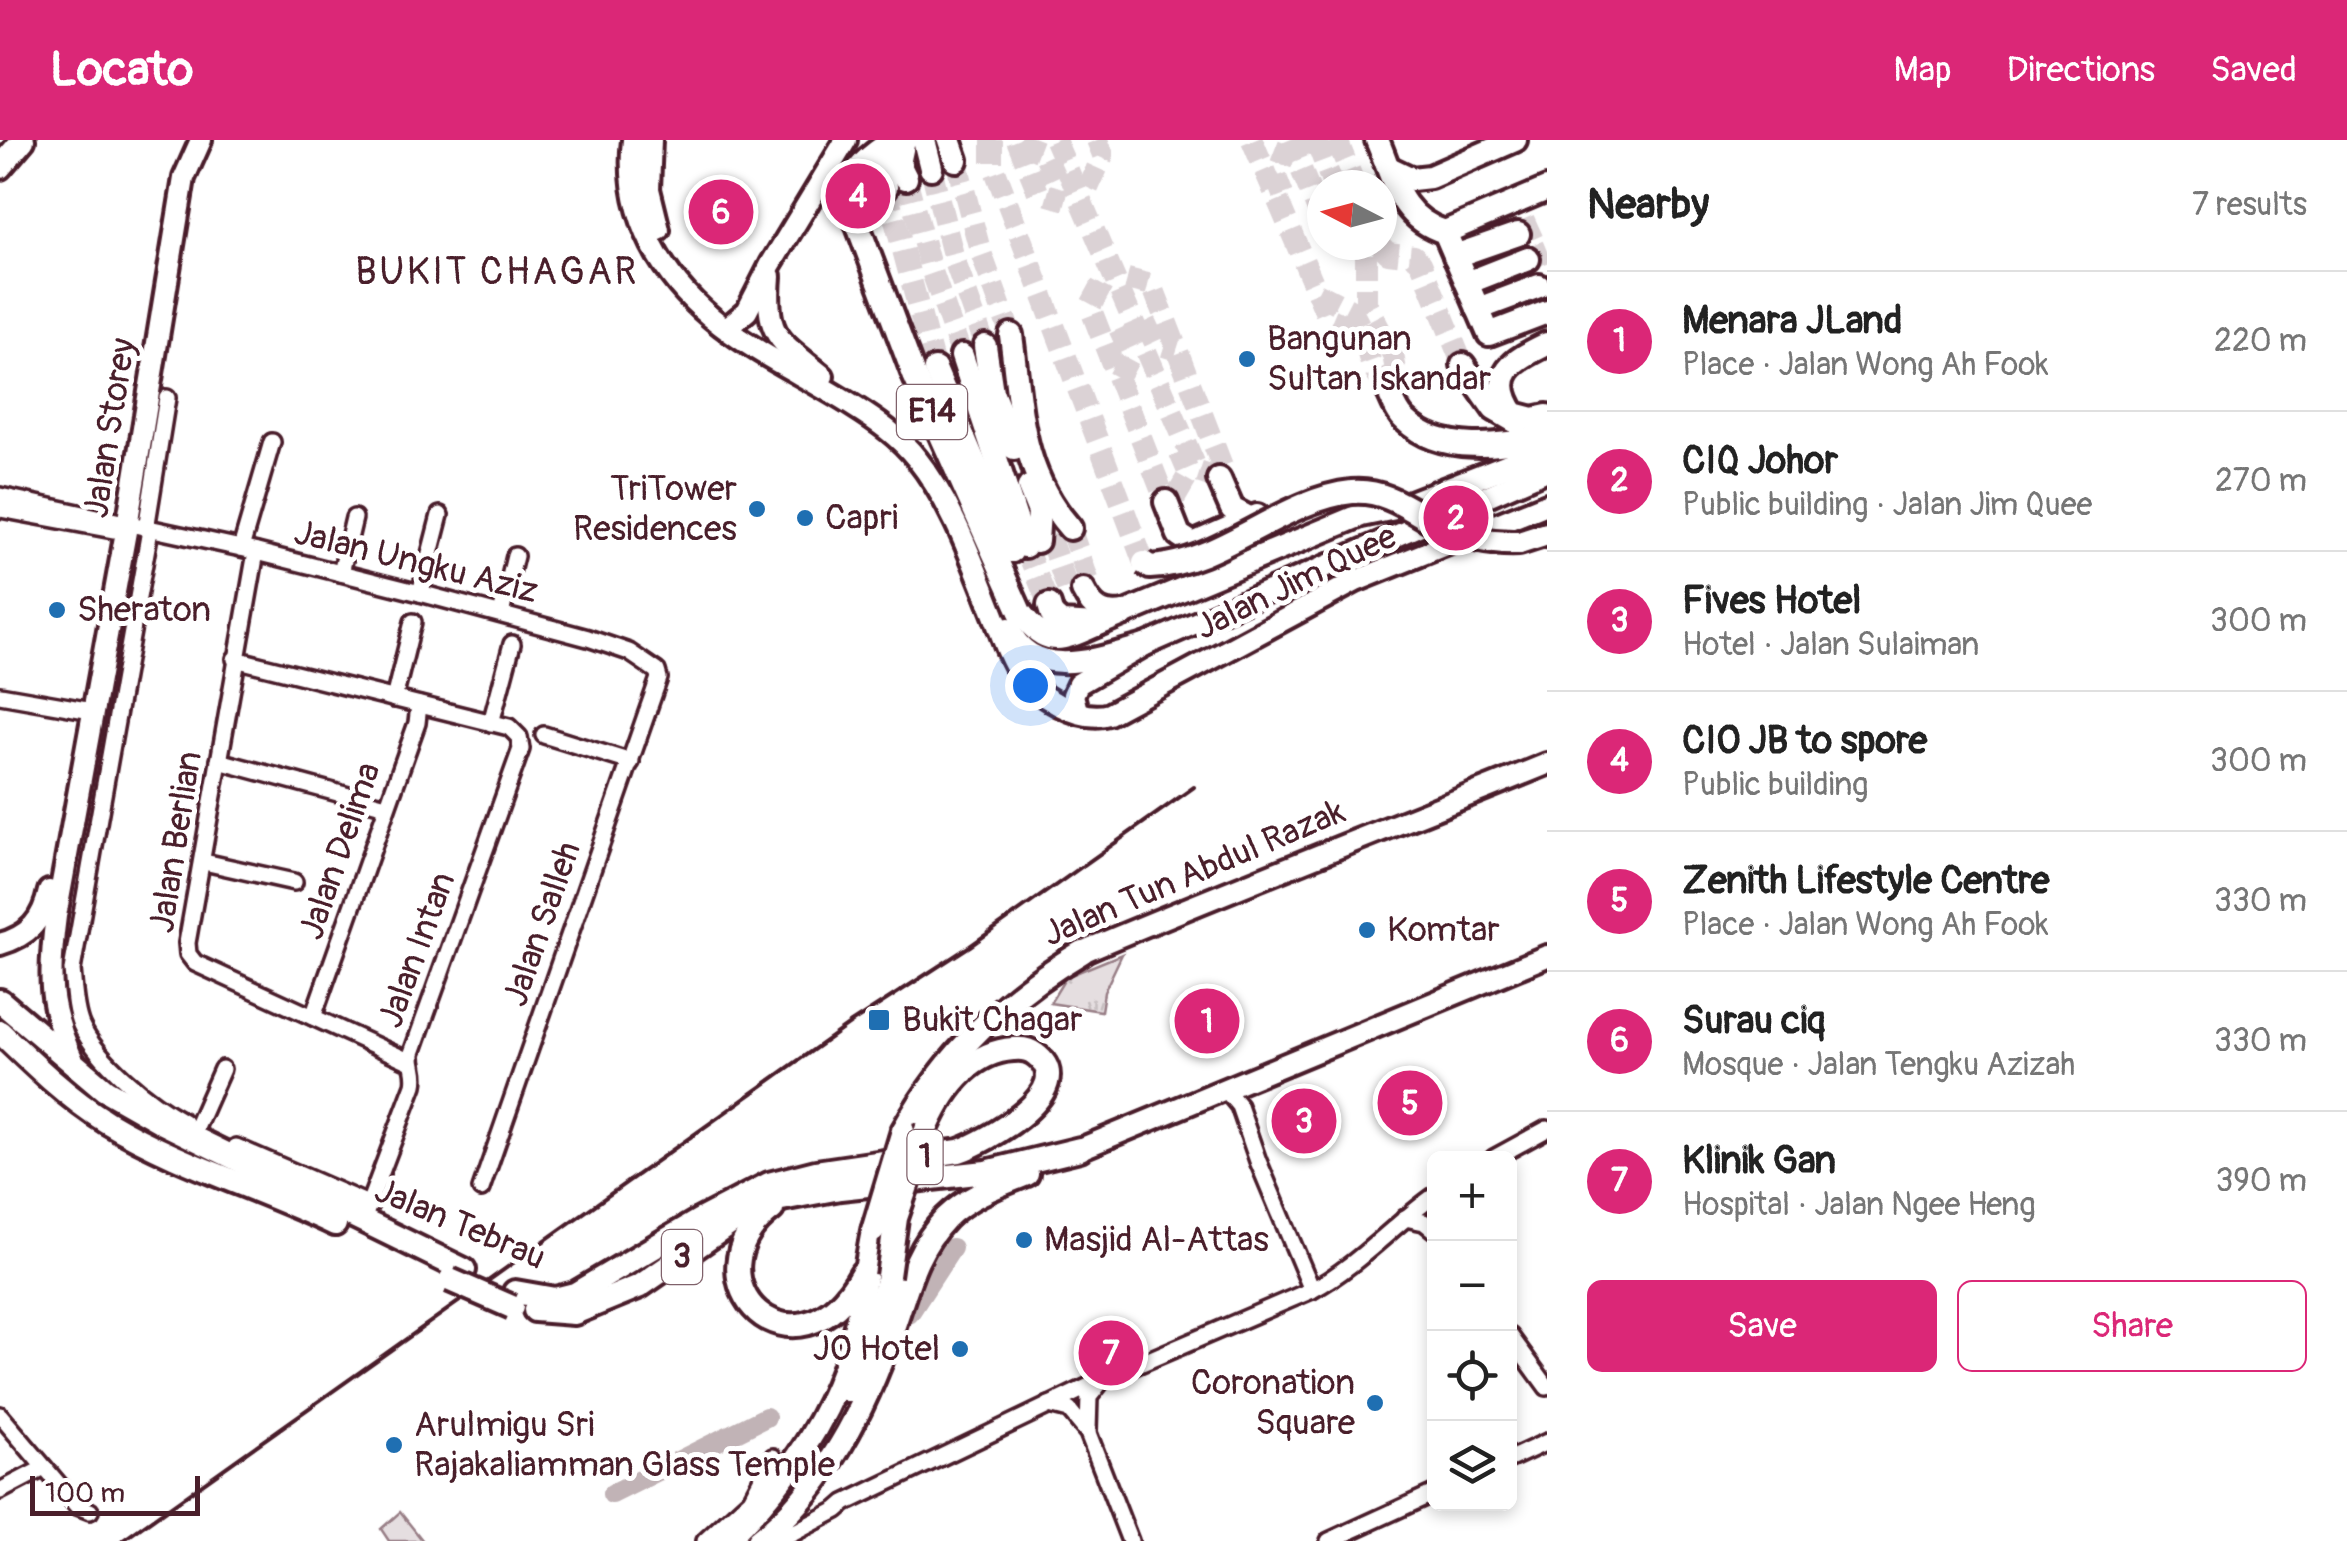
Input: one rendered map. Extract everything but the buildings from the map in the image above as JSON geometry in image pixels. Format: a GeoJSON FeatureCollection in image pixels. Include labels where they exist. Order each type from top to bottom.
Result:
{"type":"FeatureCollection","features":[{"type":"Feature","properties":{"kind":"highway"},"geometry":{"type":"LineString","coordinates":[[0,167],[23,140]]}},
{"type":"Feature","properties":{"kind":"highway"},"geometry":{"type":"LineString","coordinates":[[924,140],[931,168]]}},
{"type":"Feature","properties":{"kind":"highway"},"geometry":{"type":"LineString","coordinates":[[1377,140],[1404,207],[1422,222],[1444,232],[1488,334],[1547,312]]}},
{"type":"Feature","properties":{"kind":"highway"},"geometry":{"type":"LineString","coordinates":[[1389,168],[1412,178],[1430,177],[1516,140]]}},
{"type":"Feature","properties":{"kind":"highway","name":"E14"},"geometry":{"type":"LineString","coordinates":[[896,141],[881,156],[896,182]]}},
{"type":"Feature","properties":{"kind":"highway","name":"E14"},"geometry":{"type":"LineString","coordinates":[[896,141],[867,156],[846,194],[912,371],[1020,612],[1035,632],[1062,639],[1110,620]]}},
{"type":"Feature","properties":{"kind":"highway"},"geometry":{"type":"LineString","coordinates":[[1444,232],[1547,189]]}},
{"type":"Feature","properties":{"kind":"highway"},"geometry":{"type":"LineString","coordinates":[[1455,256],[1518,234]]}},
{"type":"Feature","properties":{"kind":"highway"},"geometry":{"type":"LineString","coordinates":[[1467,283],[1528,259]]}},
{"type":"Feature","properties":{"kind":"highway"},"geometry":{"type":"LineString","coordinates":[[1478,309],[1539,286]]}},
{"type":"Feature","properties":{"kind":"highway","name":"E14"},"geometry":{"type":"LineString","coordinates":[[1011,336],[1042,539]]}},
{"type":"Feature","properties":{"kind":"highway"},"geometry":{"type":"LineString","coordinates":[[1547,344],[1514,360],[1506,371],[1504,386],[1510,409],[1520,417],[1547,419]]}},
{"type":"Feature","properties":{"kind":"highway","name":"E14"},"geometry":{"type":"LineString","coordinates":[[984,346],[992,392],[1042,539]]}},
{"type":"Feature","properties":{"kind":"highway","name":"E14"},"geometry":{"type":"LineString","coordinates":[[962,356],[1036,514]]}},
{"type":"Feature","properties":{"kind":"highway","name":"E14"},"geometry":{"type":"LineString","coordinates":[[935,368],[1042,539]]}},
{"type":"Feature","properties":{"kind":"highway"},"geometry":{"type":"LineString","coordinates":[[1466,369],[1483,397],[1505,416],[1525,424],[1547,419]]}},
{"type":"Feature","properties":{"kind":"highway"},"geometry":{"type":"LineString","coordinates":[[1392,383],[1401,417],[1429,434],[1480,446],[1547,436]]}},
{"type":"Feature","properties":{"kind":"highway"},"geometry":{"type":"LineString","coordinates":[[1065,598],[1050,629],[1110,620],[1361,515],[1400,507],[1547,450]]}},
{"type":"Feature","properties":{"kind":"highway"},"geometry":{"type":"LineString","coordinates":[[1222,478],[1239,507],[1254,517]]}},
{"type":"Feature","properties":{"kind":"highway"},"geometry":{"type":"LineString","coordinates":[[1170,500],[1179,535],[1194,544],[1326,486],[1354,480],[1402,490],[1475,526],[1500,530],[1547,520]]}},
{"type":"Feature","properties":{"kind":"highway"},"geometry":{"type":"LineString","coordinates":[[1144,562],[1150,568],[1160,567],[1198,555],[1328,498],[1353,492],[1394,499],[1445,528],[1495,544],[1519,543],[1547,534]]}},
{"type":"Feature","properties":{"kind":"highway"},"geometry":{"type":"LineString","coordinates":[[1065,598],[1096,597],[1105,606],[1110,620]]}},
{"type":"Feature","properties":{"kind":"highway"},"geometry":{"type":"LineString","coordinates":[[1065,598],[1072,620],[1110,620]]}},
{"type":"Feature","properties":{"kind":"highway","name":"Jalan Tun Abdul Razak"},"geometry":{"type":"LineString","coordinates":[[725,1541],[772,1490],[824,1412],[845,1367],[862,1300],[873,1230],[941,1070],[961,1046],[1030,984],[1082,952]]}},
{"type":"Feature","properties":{"kind":"highway","name":"Jalan Tebrau"},"geometry":{"type":"LineString","coordinates":[[0,1001],[106,1090],[287,1194],[514,1300],[574,1313],[640,1286],[758,1205],[856,1186],[957,1176],[1080,1150]]}},
{"type":"Feature","properties":{"kind":"highway","name":"Jalan Tebrau"},"geometry":{"type":"LineString","coordinates":[[0,1032],[47,1077],[103,1120],[142,1142],[287,1194],[316,1198],[457,1275]]}},
{"type":"Feature","properties":{"kind":"highway","name":"Jalan Tebrau"},"geometry":{"type":"LineString","coordinates":[[514,1300],[555,1299],[575,1294],[750,1193],[792,1177],[979,1145],[1019,1119],[1042,1090],[1047,1075],[1037,1055],[1008,1049],[982,1057],[962,1072],[915,1129]]}},
{"type":"Feature","properties":{"kind":"highway"},"geometry":{"type":"LineString","coordinates":[[0,1051],[47,1077]]}},
{"type":"Feature","properties":{"kind":"highway","name":"Jalan Tun Abdul Razak"},"geometry":{"type":"LineString","coordinates":[[758,1541],[805,1478],[838,1417],[876,1324],[915,1129]]}},
{"type":"Feature","properties":{"kind":"highway"},"geometry":{"type":"LineString","coordinates":[[945,1219],[990,1188],[1080,1150]]}},
{"type":"Feature","properties":{"kind":"highway"},"geometry":{"type":"LineString","coordinates":[[758,1541],[810,1492],[858,1412],[888,1343],[911,1270],[945,1219],[958,1185],[957,1176],[944,1162],[922,1157]]}},
{"type":"Feature","properties":{"kind":"highway"},"geometry":{"type":"LineString","coordinates":[[787,1197],[751,1228],[740,1249],[740,1288],[763,1317],[800,1326],[819,1320],[836,1310],[866,1264]]}},
{"type":"Feature","properties":{"kind":"highway"},"geometry":{"type":"LineString","coordinates":[[316,1198],[368,1208]]}},
{"type":"Feature","properties":{"kind":"main road","name":"Jalan Storey"},"geometry":{"type":"LineString","coordinates":[[75,1064],[58,1027],[50,963],[87,714],[130,527],[184,178],[201,140]]}},
{"type":"Feature","properties":{"kind":"main road"},"geometry":{"type":"LineString","coordinates":[[633,140],[633,194],[644,230],[677,287],[725,331],[824,376]]}},
{"type":"Feature","properties":{"kind":"main road"},"geometry":{"type":"LineString","coordinates":[[651,140],[649,189],[664,244],[698,297],[741,335],[901,440],[919,460],[954,520],[1020,674],[1042,694],[1077,712]]}},
{"type":"Feature","properties":{"kind":"main road"},"geometry":{"type":"LineString","coordinates":[[741,335],[747,311],[771,264],[846,140]]}},
{"type":"Feature","properties":{"kind":"main road"},"geometry":{"type":"LineString","coordinates":[[830,170],[854,140]]}},
{"type":"Feature","properties":{"kind":"main road"},"geometry":{"type":"LineString","coordinates":[[771,264],[768,315],[772,327],[787,346],[824,376],[896,426],[928,461],[964,520],[1012,636],[1021,648],[1040,659],[1071,663],[1145,644]]}},
{"type":"Feature","properties":{"kind":"main road","name":"Jalan Jim Quee"},"geometry":{"type":"LineString","coordinates":[[1145,644],[1547,470]]}},
{"type":"Feature","properties":{"kind":"main road","name":"Jalan Jim Quee"},"geometry":{"type":"LineString","coordinates":[[1077,712],[1093,717],[1109,714],[1356,582],[1547,504]]}},
{"type":"Feature","properties":{"kind":"main road","name":"Jalan Storey"},"geometry":{"type":"LineString","coordinates":[[0,944],[28,931],[43,916],[130,527]]}},
{"type":"Feature","properties":{"kind":"main road"},"geometry":{"type":"LineString","coordinates":[[1077,712],[1073,696],[1078,684],[1145,644]]}},
{"type":"Feature","properties":{"kind":"main road"},"geometry":{"type":"LineString","coordinates":[[1020,674],[1032,676],[1038,671],[1040,659]]}},
{"type":"Feature","properties":{"kind":"main road","name":"Jalan Tun Abdul Razak"},"geometry":{"type":"LineString","coordinates":[[1082,952],[1547,764]]}},
{"type":"Feature","properties":{"kind":"main road"},"geometry":{"type":"LineString","coordinates":[[1080,1150],[1547,956]]}},
{"type":"Feature","properties":{"kind":"street"},"geometry":{"type":"LineString","coordinates":[[130,527],[167,398]]}},
{"type":"Feature","properties":{"kind":"street","name":"Jalan Berlian"},"geometry":{"type":"LineString","coordinates":[[272,442],[248,550],[235,660],[188,954],[195,963],[411,1062]]}},
{"type":"Feature","properties":{"kind":"street"},"geometry":{"type":"LineString","coordinates":[[0,496],[130,527]]}},
{"type":"Feature","properties":{"kind":"street"},"geometry":{"type":"LineString","coordinates":[[0,509],[130,527]]}},
{"type":"Feature","properties":{"kind":"street"},"geometry":{"type":"LineString","coordinates":[[420,593],[440,515]]}},
{"type":"Feature","properties":{"kind":"street"},"geometry":{"type":"LineString","coordinates":[[338,572],[351,518]]}},
{"type":"Feature","properties":{"kind":"street","name":"Jalan Ungku Aziz"},"geometry":{"type":"LineString","coordinates":[[130,527],[248,550],[500,614],[629,652],[653,666],[659,678]]}},
{"type":"Feature","properties":{"kind":"street","name":"Jalan Storey"},"geometry":{"type":"LineString","coordinates":[[130,527],[117,706],[72,970],[76,1009],[82,1027],[106,1062],[169,1114],[196,1128]]}},
{"type":"Feature","properties":{"kind":"street"},"geometry":{"type":"LineString","coordinates":[[500,614],[515,556]]}},
{"type":"Feature","properties":{"kind":"street"},"geometry":{"type":"LineString","coordinates":[[394,698],[413,622]]}},
{"type":"Feature","properties":{"kind":"street"},"geometry":{"type":"LineString","coordinates":[[235,660],[491,723],[512,644]]}},
{"type":"Feature","properties":{"kind":"street","name":"Jalan Salleh"},"geometry":{"type":"LineString","coordinates":[[481,1190],[659,678]]}},
{"type":"Feature","properties":{"kind":"street"},"geometry":{"type":"LineString","coordinates":[[96,686],[102,696],[117,706]]}},
{"type":"Feature","properties":{"kind":"street"},"geometry":{"type":"LineString","coordinates":[[0,695],[87,714],[117,706]]}},
{"type":"Feature","properties":{"kind":"street","name":"Jalan Delima"},"geometry":{"type":"LineString","coordinates":[[313,1016],[418,723],[419,706]]}},
{"type":"Feature","properties":{"kind":"street","name":"Jalan Intan"},"geometry":{"type":"LineString","coordinates":[[368,1208],[414,1085],[416,1074],[411,1062],[521,750],[514,732],[491,723]]}},
{"type":"Feature","properties":{"kind":"street"},"geometry":{"type":"LineString","coordinates":[[544,734],[631,762]]}},
{"type":"Feature","properties":{"kind":"street"},"geometry":{"type":"LineString","coordinates":[[219,761],[386,806]]}},
{"type":"Feature","properties":{"kind":"street"},"geometry":{"type":"LineString","coordinates":[[204,862],[294,882]]}},
{"type":"Feature","properties":{"kind":"street"},"geometry":{"type":"LineString","coordinates":[[196,1128],[222,1069]]}},
{"type":"Feature","properties":{"kind":"street"},"geometry":{"type":"LineString","coordinates":[[1226,1090],[1239,1106],[1312,1290]]}},
{"type":"Feature","properties":{"kind":"street","name":"Jalan Tebrau"},"geometry":{"type":"LineString","coordinates":[[196,1128],[368,1208]]}},
{"type":"Feature","properties":{"kind":"street"},"geometry":{"type":"LineString","coordinates":[[1507,1151],[1547,1129]]}},
{"type":"Feature","properties":{"kind":"street"},"geometry":{"type":"LineString","coordinates":[[810,1492],[826,1507],[846,1503],[1070,1394],[1312,1290],[1338,1276],[1427,1201]]}},
{"type":"Feature","properties":{"kind":"street"},"geometry":{"type":"LineString","coordinates":[[1405,1218],[1427,1224]]}},
{"type":"Feature","properties":{"kind":"street"},"geometry":{"type":"LineString","coordinates":[[1517,1346],[1547,1387]]}},
{"type":"Feature","properties":{"kind":"street"},"geometry":{"type":"LineString","coordinates":[[1088,1433],[1089,1396],[1102,1380]]}},
{"type":"Feature","properties":{"kind":"street"},"geometry":{"type":"LineString","coordinates":[[1049,1405],[1069,1410],[1088,1433],[1130,1541]]}},
{"type":"Feature","properties":{"kind":"street"},"geometry":{"type":"LineString","coordinates":[[0,1415],[78,1506],[90,1512]]}},
{"type":"Feature","properties":{"kind":"street"},"geometry":{"type":"LineString","coordinates":[[1517,1456],[1547,1442]]}},
{"type":"Feature","properties":{"kind":"street"},"geometry":{"type":"LineString","coordinates":[[705,1541],[751,1498],[774,1457]]}},
{"type":"Feature","properties":{"kind":"street"},"geometry":{"type":"LineString","coordinates":[[0,1491],[44,1468]]}},
{"type":"Feature","properties":{"kind":"street"},"geometry":{"type":"LineString","coordinates":[[1328,1541],[1427,1496]]}},
{"type":"Feature","properties":{"kind":"street"},"geometry":{"type":"LineString","coordinates":[[778,1541],[846,1503]]}},
{"type":"Feature","properties":{"kind":"green space"},"geometry":{"type":"Polygon","coordinates":[[[1122,954],[1104,992],[1101,1011],[1050,1003],[1066,977],[1122,954]]]}},
{"type":"Feature","properties":{"kind":"green space"},"geometry":{"type":"Polygon","coordinates":[[[400,1512],[423,1541],[389,1541],[381,1529],[400,1512]]]}},
{"type":"Feature","properties":{"kind":"waterway"},"geometry":{"type":"LineString","coordinates":[[909,1314],[952,1248]]}},
{"type":"Feature","properties":{"kind":"waterway"},"geometry":{"type":"LineString","coordinates":[[612,1494],[766,1417]]}},
{"type":"Feature","properties":{"kind":"tunnel"},"geometry":{"type":"LineString","coordinates":[[992,140],[992,162],[1144,563]]}},
{"type":"Feature","properties":{"kind":"tunnel"},"geometry":{"type":"LineString","coordinates":[[1017,140],[1038,192],[1066,200]]}},
{"type":"Feature","properties":{"kind":"tunnel"},"geometry":{"type":"LineString","coordinates":[[1055,140],[1198,472],[1219,479]]}},
{"type":"Feature","properties":{"kind":"tunnel"},"geometry":{"type":"LineString","coordinates":[[1088,188],[1103,155],[1097,140]]}},
{"type":"Feature","properties":{"kind":"tunnel"},"geometry":{"type":"LineString","coordinates":[[1252,140],[1328,318],[1364,333]]}},
{"type":"Feature","properties":{"kind":"tunnel"},"geometry":{"type":"LineString","coordinates":[[1289,140],[1307,184]]}},
{"type":"Feature","properties":{"kind":"tunnel"},"geometry":{"type":"LineString","coordinates":[[1316,140],[1327,170]]}},
{"type":"Feature","properties":{"kind":"tunnel"},"geometry":{"type":"LineString","coordinates":[[1337,140],[1349,170]]}},
{"type":"Feature","properties":{"kind":"tunnel"},"geometry":{"type":"LineString","coordinates":[[1283,195],[1276,177],[1290,141],[1318,145]]}},
{"type":"Feature","properties":{"kind":"tunnel"},"geometry":{"type":"LineString","coordinates":[[1018,143],[1044,153],[1056,179]]}},
{"type":"Feature","properties":{"kind":"tunnel"},"geometry":{"type":"LineString","coordinates":[[956,160],[980,250],[1011,335]]}},
{"type":"Feature","properties":{"kind":"tunnel"},"geometry":{"type":"LineString","coordinates":[[931,168],[954,259],[985,346]]}},
{"type":"Feature","properties":{"kind":"tunnel"},"geometry":{"type":"LineString","coordinates":[[906,178],[930,266],[962,356]]}},
{"type":"Feature","properties":{"kind":"tunnel"},"geometry":{"type":"LineString","coordinates":[[886,187],[935,369]]}},
{"type":"Feature","properties":{"kind":"tunnel"},"geometry":{"type":"LineString","coordinates":[[1518,234],[1547,221]]}},
{"type":"Feature","properties":{"kind":"tunnel"},"geometry":{"type":"LineString","coordinates":[[1528,259],[1547,251]]}},
{"type":"Feature","properties":{"kind":"tunnel"},"geometry":{"type":"LineString","coordinates":[[1397,254],[1414,256],[1421,263],[1463,365]]}},
{"type":"Feature","properties":{"kind":"tunnel"},"geometry":{"type":"LineString","coordinates":[[1366,260],[1366,303],[1393,355],[1398,380]]}},
{"type":"Feature","properties":{"kind":"tunnel"},"geometry":{"type":"LineString","coordinates":[[1127,279],[1152,285],[1226,476]]}},
{"type":"Feature","properties":{"kind":"tunnel"},"geometry":{"type":"LineString","coordinates":[[1102,285],[1090,307],[1166,502]]}},
{"type":"Feature","properties":{"kind":"tunnel"},"geometry":{"type":"LineString","coordinates":[[1317,293],[1352,311],[1366,338]]}},
{"type":"Feature","properties":{"kind":"tunnel"},"geometry":{"type":"LineString","coordinates":[[1145,322],[1155,343],[1177,350]]}},
{"type":"Feature","properties":{"kind":"tunnel"},"geometry":{"type":"LineString","coordinates":[[1118,378],[1131,354],[1119,328]]}},
{"type":"Feature","properties":{"kind":"tunnel"},"geometry":{"type":"LineString","coordinates":[[1367,340],[1372,365],[1386,386]]}},
{"type":"Feature","properties":{"kind":"tunnel"},"geometry":{"type":"LineString","coordinates":[[1175,498],[1189,474],[1180,453]]}},
{"type":"Feature","properties":{"kind":"tunnel"},"geometry":{"type":"LineString","coordinates":[[1070,528],[1090,585]]}},
{"type":"Feature","properties":{"kind":"tunnel"},"geometry":{"type":"LineString","coordinates":[[1049,536],[1070,596]]}},
{"type":"Feature","properties":{"kind":"tunnel"},"geometry":{"type":"LineString","coordinates":[[1025,546],[1049,605]]}},
{"type":"Feature","properties":{"kind":"railway"},"geometry":{"type":"LineString","coordinates":[[122,1541],[851,1023],[970,946],[1194,787]]}},
{"type":"Feature","properties":{"kind":"place","name":"CIO JB to spore"},"geometry":{"type":"Point","coordinates":[858,196]}},
{"type":"Feature","properties":{"kind":"place","name":"Surau ciq"},"geometry":{"type":"Point","coordinates":[721,212]}},
{"type":"Feature","properties":{"kind":"place","name":"Bangunan Sultan Iskandar"},"geometry":{"type":"Point","coordinates":[1247,359]}},
{"type":"Feature","properties":{"kind":"place","name":"TriTower Residences"},"geometry":{"type":"Point","coordinates":[757,509]}},
{"type":"Feature","properties":{"kind":"place","name":"Capri"},"geometry":{"type":"Point","coordinates":[805,518]}},
{"type":"Feature","properties":{"kind":"place","name":"CIQ Johor"},"geometry":{"type":"Point","coordinates":[1456,518]}},
{"type":"Feature","properties":{"kind":"place","name":"Sheraton"},"geometry":{"type":"Point","coordinates":[57,610]}},
{"type":"Feature","properties":{"kind":"place","name":"Komtar"},"geometry":{"type":"Point","coordinates":[1367,930]}},
{"type":"Feature","properties":{"kind":"place","name":"Bukit Chagar"},"geometry":{"type":"Point","coordinates":[879,1020]}},
{"type":"Feature","properties":{"kind":"place","name":"Menara JLand"},"geometry":{"type":"Point","coordinates":[1207,1021]}},
{"type":"Feature","properties":{"kind":"place","name":"Zenith Lifestyle Centre"},"geometry":{"type":"Point","coordinates":[1410,1103]}},
{"type":"Feature","properties":{"kind":"place","name":"Fives Hotel"},"geometry":{"type":"Point","coordinates":[1304,1121]}},
{"type":"Feature","properties":{"kind":"place","name":"Masjid Al-Attas"},"geometry":{"type":"Point","coordinates":[1024,1240]}},
{"type":"Feature","properties":{"kind":"place","name":"JO Hotel"},"geometry":{"type":"Point","coordinates":[960,1349]}},
{"type":"Feature","properties":{"kind":"place","name":"Klinik Gan"},"geometry":{"type":"Point","coordinates":[1111,1353]}},
{"type":"Feature","properties":{"kind":"place","name":"Coronation Square"},"geometry":{"type":"Point","coordinates":[1375,1403]}},
{"type":"Feature","properties":{"kind":"place","name":"Arulmigu Sri Rajakaliamman Glass Temple"},"geometry":{"type":"Point","coordinates":[394,1445]}},
{"type":"Feature","properties":{"kind":"district","name":"BUKIT CHAGAR"},"geometry":{"type":"Point","coordinates":[497,272]}}]}
